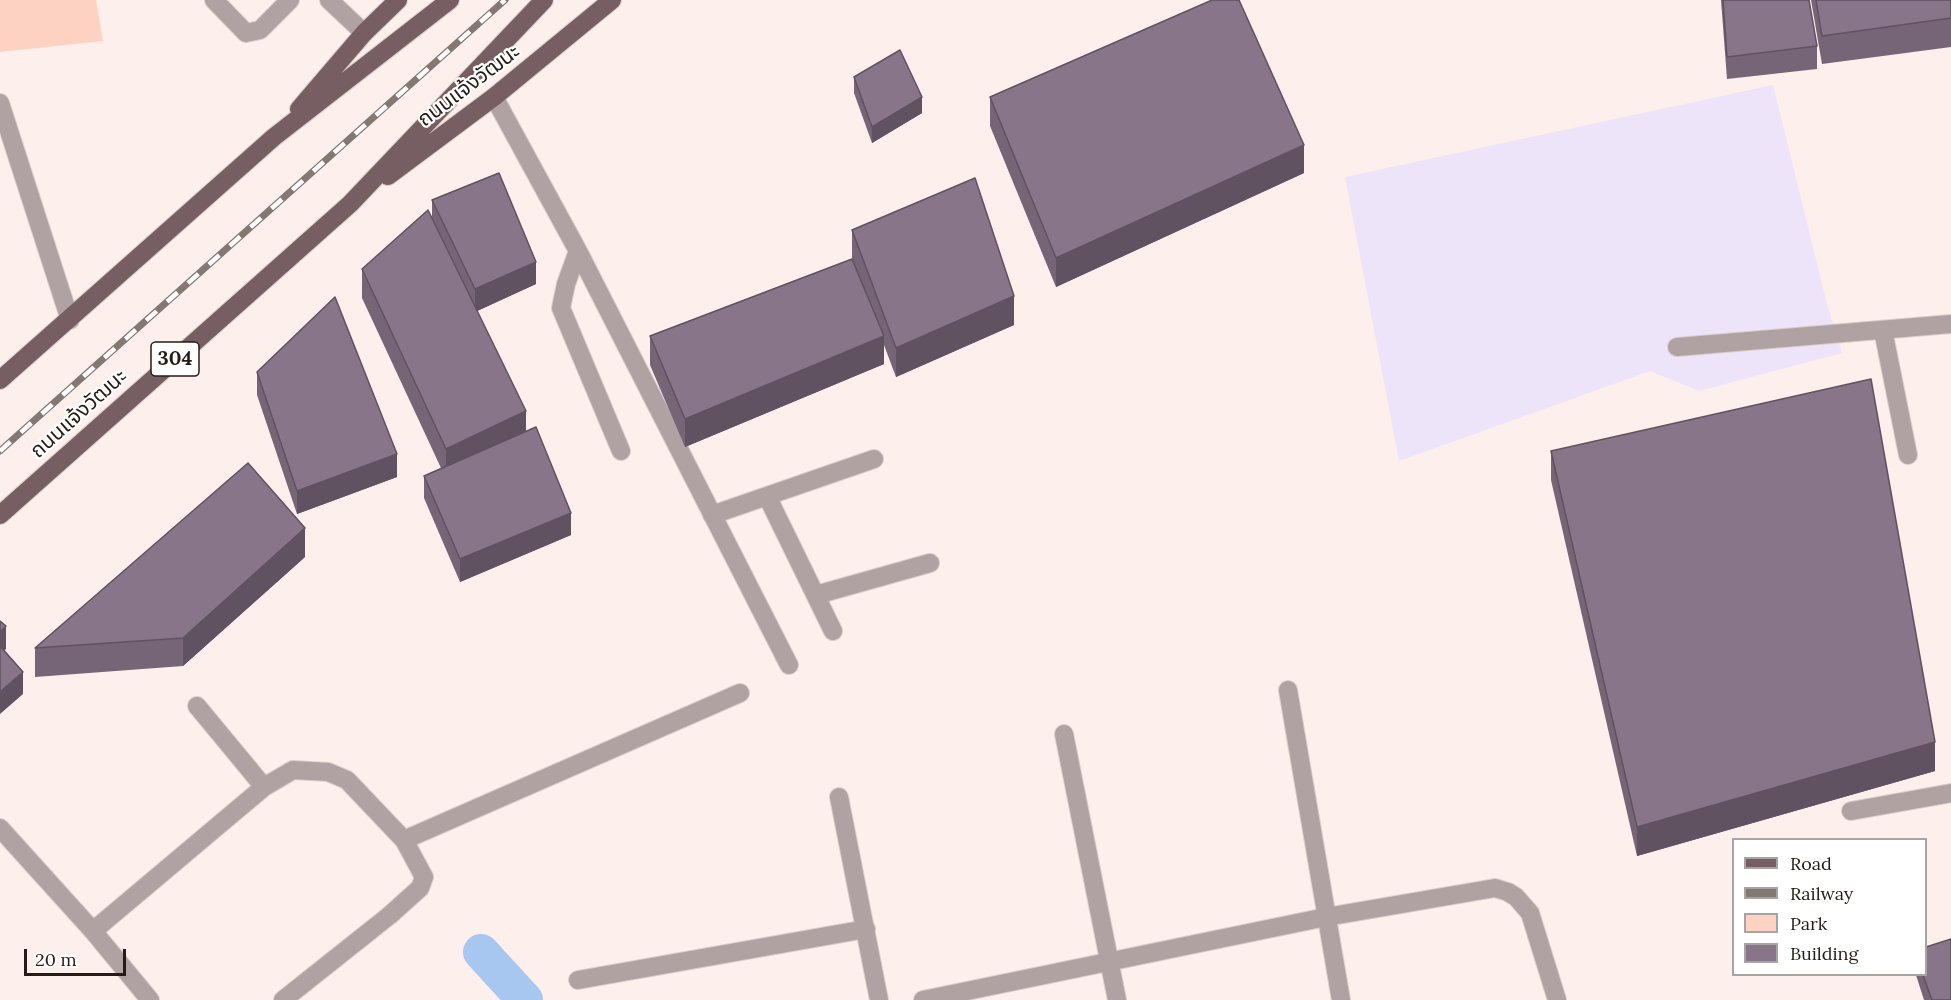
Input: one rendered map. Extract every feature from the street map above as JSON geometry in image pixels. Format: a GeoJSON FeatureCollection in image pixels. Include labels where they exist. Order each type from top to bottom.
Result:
{"type":"FeatureCollection","features":[{"type":"Feature","properties":{"kind":"main road"},"geometry":{"type":"LineString","coordinates":[[274,137],[364,33],[398,0]]}},
{"type":"Feature","properties":{"kind":"main road"},"geometry":{"type":"LineString","coordinates":[[0,380],[274,137],[450,0]]}},
{"type":"Feature","properties":{"kind":"main road","name":"ถนนแจ้งวัฒนะ"},"geometry":{"type":"LineString","coordinates":[[0,515],[350,204],[544,0]]}},
{"type":"Feature","properties":{"kind":"main road","name":"ถนนแจ้งวัฒนะ"},"geometry":{"type":"LineString","coordinates":[[350,204],[494,97],[612,0]]}},
{"type":"Feature","properties":{"kind":"street"},"geometry":{"type":"LineString","coordinates":[[214,0],[246,33],[260,30],[290,0]]}},
{"type":"Feature","properties":{"kind":"street"},"geometry":{"type":"LineString","coordinates":[[330,0],[364,33]]}},
{"type":"Feature","properties":{"kind":"street"},"geometry":{"type":"LineString","coordinates":[[494,97],[578,251],[789,665]]}},
{"type":"Feature","properties":{"kind":"street"},"geometry":{"type":"LineString","coordinates":[[0,103],[70,320]]}},
{"type":"Feature","properties":{"kind":"street"},"geometry":{"type":"LineString","coordinates":[[578,251],[566,284],[561,308],[621,451]]}},
{"type":"Feature","properties":{"kind":"street"},"geometry":{"type":"LineString","coordinates":[[1677,347],[1951,324]]}},
{"type":"Feature","properties":{"kind":"street"},"geometry":{"type":"LineString","coordinates":[[1883,330],[1908,455]]}},
{"type":"Feature","properties":{"kind":"street"},"geometry":{"type":"LineString","coordinates":[[712,514],[873,459]]}},
{"type":"Feature","properties":{"kind":"street"},"geometry":{"type":"LineString","coordinates":[[767,496],[833,631]]}},
{"type":"Feature","properties":{"kind":"street"},"geometry":{"type":"LineString","coordinates":[[816,596],[930,562]]}},
{"type":"Feature","properties":{"kind":"street"},"geometry":{"type":"LineString","coordinates":[[1288,690],[1341,1000]]}},
{"type":"Feature","properties":{"kind":"street"},"geometry":{"type":"LineString","coordinates":[[404,840],[740,693]]}},
{"type":"Feature","properties":{"kind":"street"},"geometry":{"type":"LineString","coordinates":[[197,706],[264,787]]}},
{"type":"Feature","properties":{"kind":"street"},"geometry":{"type":"LineString","coordinates":[[1064,734],[1117,1000]]}},
{"type":"Feature","properties":{"kind":"street"},"geometry":{"type":"LineString","coordinates":[[93,931],[264,787],[293,770],[328,772],[347,780],[404,840],[424,877],[420,888],[390,915],[283,1000]]}},
{"type":"Feature","properties":{"kind":"street"},"geometry":{"type":"LineString","coordinates":[[1851,811],[1951,793]]}},
{"type":"Feature","properties":{"kind":"street"},"geometry":{"type":"LineString","coordinates":[[839,797],[879,1000]]}},
{"type":"Feature","properties":{"kind":"street"},"geometry":{"type":"LineString","coordinates":[[0,828],[93,931],[150,1000]]}},
{"type":"Feature","properties":{"kind":"street"},"geometry":{"type":"LineString","coordinates":[[923,1000],[1326,917],[1495,888],[1508,892],[1525,905],[1530,913],[1557,1000]]}},
{"type":"Feature","properties":{"kind":"street"},"geometry":{"type":"LineString","coordinates":[[578,980],[866,928]]}},
{"type":"Feature","properties":{"kind":"shaded area"},"geometry":{"type":"Polygon","coordinates":[[[1773,85],[1827,304],[1842,353],[1699,391],[1650,371],[1399,461],[1345,177],[1773,85]]]}},
{"type":"Feature","properties":{"kind":"green space"},"geometry":{"type":"Polygon","coordinates":[[[0,0],[96,0],[103,41],[0,52],[0,0]]]}},
{"type":"Feature","properties":{"kind":"building"},"geometry":{"type":"Polygon","coordinates":[[[1212,0],[1239,0],[1304,145],[1056,258],[990,97],[1212,0]]]}},
{"type":"Feature","properties":{"kind":"building"},"geometry":{"type":"Polygon","coordinates":[[[1723,0],[1809,0],[1817,46],[1727,57],[1723,0]]]}},
{"type":"Feature","properties":{"kind":"building"},"geometry":{"type":"Polygon","coordinates":[[[1816,0],[1951,0],[1951,18],[1822,36],[1816,0]]]}},
{"type":"Feature","properties":{"kind":"building"},"geometry":{"type":"Polygon","coordinates":[[[900,50],[922,97],[872,127],[854,77],[900,50]]]}},
{"type":"Feature","properties":{"kind":"building"},"geometry":{"type":"Polygon","coordinates":[[[499,173],[536,262],[475,289],[432,200],[499,173]]]}},
{"type":"Feature","properties":{"kind":"building"},"geometry":{"type":"Polygon","coordinates":[[[975,178],[1014,296],[896,348],[852,230],[975,178]]]}},
{"type":"Feature","properties":{"kind":"building"},"geometry":{"type":"Polygon","coordinates":[[[428,210],[526,411],[446,449],[362,269],[428,210]]]}},
{"type":"Feature","properties":{"kind":"building"},"geometry":{"type":"Polygon","coordinates":[[[852,259],[884,336],[685,419],[650,336],[852,259]]]}},
{"type":"Feature","properties":{"kind":"building"},"geometry":{"type":"Polygon","coordinates":[[[335,297],[397,454],[297,491],[257,372],[335,297]]]}},
{"type":"Feature","properties":{"kind":"building"},"geometry":{"type":"Polygon","coordinates":[[[1871,379],[1935,742],[1637,827],[1551,451],[1871,379]]]}},
{"type":"Feature","properties":{"kind":"building"},"geometry":{"type":"Polygon","coordinates":[[[536,427],[571,513],[460,559],[424,476],[536,427]]]}},
{"type":"Feature","properties":{"kind":"building"},"geometry":{"type":"Polygon","coordinates":[[[248,463],[305,528],[183,638],[35,648],[248,463]]]}},
{"type":"Feature","properties":{"kind":"building"},"geometry":{"type":"Polygon","coordinates":[[[0,621],[6,626],[0,632],[0,621]]]}},
{"type":"Feature","properties":{"kind":"building"},"geometry":{"type":"Polygon","coordinates":[[[0,646],[23,672],[0,692],[0,646]]]}},
{"type":"Feature","properties":{"kind":"building"},"geometry":{"type":"Polygon","coordinates":[[[1951,939],[1951,1000],[1932,1000],[1923,976],[1927,976],[1927,947],[1951,939]]]}},
{"type":"Feature","properties":{"kind":"waterway"},"geometry":{"type":"LineString","coordinates":[[481,952],[525,1000]]}},
{"type":"Feature","properties":{"kind":"railway"},"geometry":{"type":"LineString","coordinates":[[0,451],[505,0]]}}]}
